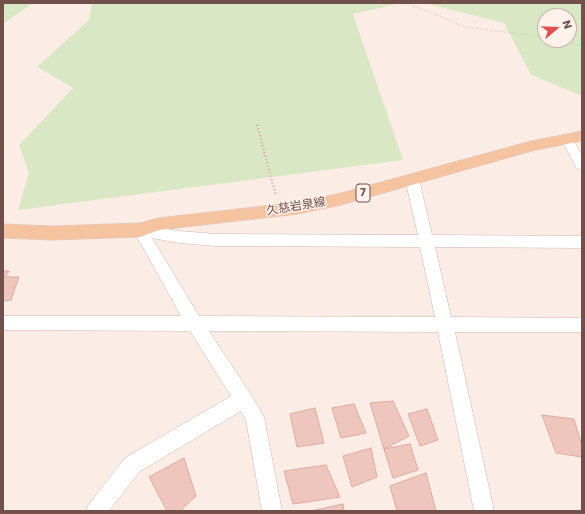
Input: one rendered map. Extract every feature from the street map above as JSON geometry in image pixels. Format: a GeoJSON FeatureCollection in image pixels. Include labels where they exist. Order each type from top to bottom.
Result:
{"type":"FeatureCollection","features":[{"type":"Feature","properties":{"kind":"main road","name":"久慈岩泉線"},"geometry":{"type":"LineString","coordinates":[[3,231],[52,233],[140,230],[158,224],[298,208],[341,199],[531,146],[574,137]]}},
{"type":"Feature","properties":{"kind":"street"},"geometry":{"type":"LineString","coordinates":[[574,137],[582,166]]}},
{"type":"Feature","properties":{"kind":"street"},"geometry":{"type":"LineString","coordinates":[[412,180],[427,241],[484,511]]}},
{"type":"Feature","properties":{"kind":"street"},"geometry":{"type":"LineString","coordinates":[[140,230],[179,237],[216,240],[582,242]]}},
{"type":"Feature","properties":{"kind":"street"},"geometry":{"type":"LineString","coordinates":[[140,230],[194,324],[255,417],[272,511]]}},
{"type":"Feature","properties":{"kind":"street"},"geometry":{"type":"LineString","coordinates":[[3,323],[582,325]]}},
{"type":"Feature","properties":{"kind":"street"},"geometry":{"type":"LineString","coordinates":[[96,511],[132,465],[244,400]]}},
{"type":"Feature","properties":{"kind":"path"},"geometry":{"type":"LineString","coordinates":[[404,3],[433,13],[464,27],[537,36]]}},
{"type":"Feature","properties":{"kind":"path"},"geometry":{"type":"LineString","coordinates":[[257,124],[276,196]]}},
{"type":"Feature","properties":{"kind":"green space"},"geometry":{"type":"Polygon","coordinates":[[[3,3],[33,3],[3,24],[3,3]]]}},
{"type":"Feature","properties":{"kind":"green space"},"geometry":{"type":"Polygon","coordinates":[[[92,3],[401,3],[353,14],[403,160],[18,210],[29,173],[19,145],[73,88],[37,67],[89,20],[92,3]]]}},
{"type":"Feature","properties":{"kind":"green space"},"geometry":{"type":"Polygon","coordinates":[[[424,3],[582,3],[582,96],[531,75],[504,23],[424,3]]]}},
{"type":"Feature","properties":{"kind":"building"},"geometry":{"type":"Polygon","coordinates":[[[3,271],[9,271],[5,277],[19,277],[11,300],[3,301],[3,271]]]}},
{"type":"Feature","properties":{"kind":"building"},"geometry":{"type":"Polygon","coordinates":[[[393,401],[409,436],[384,449],[370,403],[393,401]]]}},
{"type":"Feature","properties":{"kind":"building"},"geometry":{"type":"Polygon","coordinates":[[[354,404],[366,433],[341,438],[332,408],[354,404]]]}},
{"type":"Feature","properties":{"kind":"building"},"geometry":{"type":"Polygon","coordinates":[[[315,408],[324,443],[297,447],[290,414],[315,408]]]}},
{"type":"Feature","properties":{"kind":"building"},"geometry":{"type":"Polygon","coordinates":[[[427,409],[438,440],[420,446],[408,414],[427,409]]]}},
{"type":"Feature","properties":{"kind":"building"},"geometry":{"type":"Polygon","coordinates":[[[542,415],[574,419],[582,446],[582,457],[556,453],[542,415]]]}},
{"type":"Feature","properties":{"kind":"building"},"geometry":{"type":"Polygon","coordinates":[[[410,444],[418,470],[393,478],[384,449],[410,444]]]}},
{"type":"Feature","properties":{"kind":"building"},"geometry":{"type":"Polygon","coordinates":[[[371,448],[377,477],[352,487],[343,456],[371,448]]]}},
{"type":"Feature","properties":{"kind":"building"},"geometry":{"type":"Polygon","coordinates":[[[184,458],[196,496],[180,511],[167,511],[149,477],[184,458]]]}},
{"type":"Feature","properties":{"kind":"building"},"geometry":{"type":"Polygon","coordinates":[[[326,465],[340,497],[293,504],[284,471],[326,465]]]}},
{"type":"Feature","properties":{"kind":"building"},"geometry":{"type":"Polygon","coordinates":[[[426,473],[436,511],[397,511],[390,486],[426,473]]]}},
{"type":"Feature","properties":{"kind":"building"},"geometry":{"type":"Polygon","coordinates":[[[343,504],[344,511],[311,511],[343,504]]]}}]}
